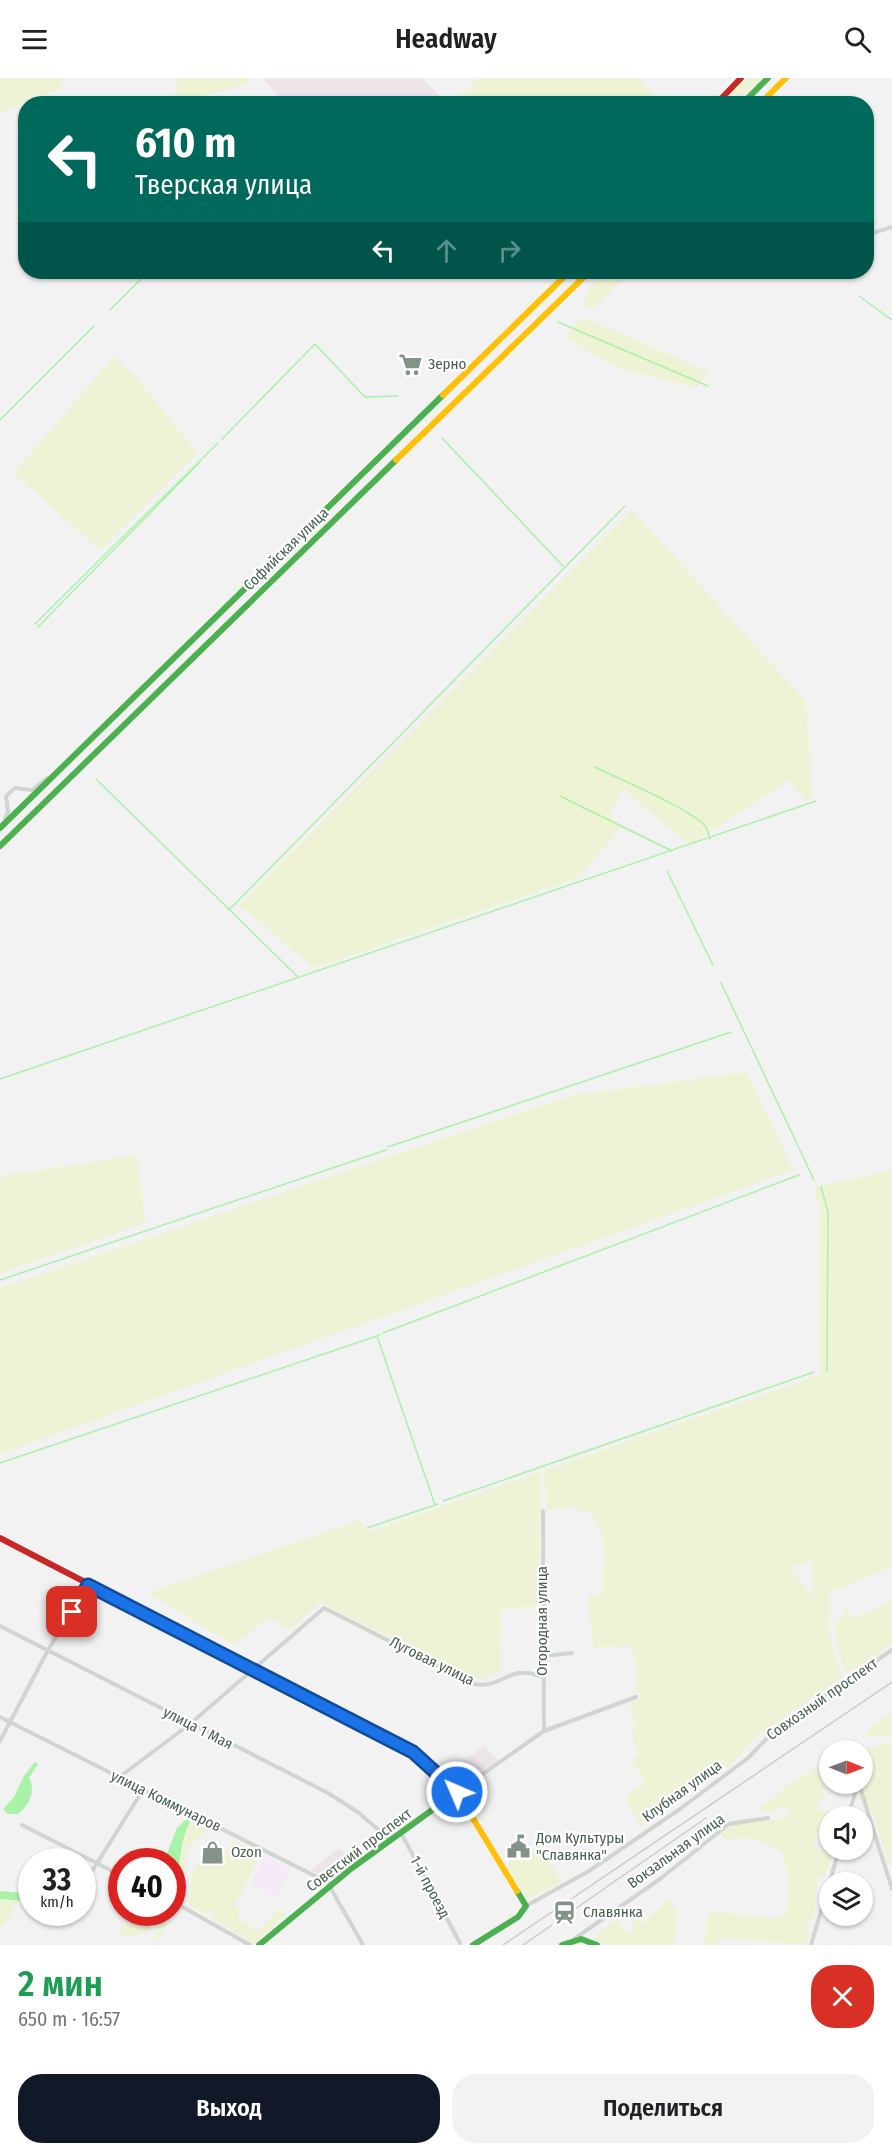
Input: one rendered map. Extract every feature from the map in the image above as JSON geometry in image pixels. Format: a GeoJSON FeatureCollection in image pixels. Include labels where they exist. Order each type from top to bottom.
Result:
{"type":"FeatureCollection","features":[{"type":"Feature","properties":{"kind":"main road"},"geometry":{"type":"LineString","coordinates":[[724,96],[741,78]]}},
{"type":"Feature","properties":{"kind":"main road"},"geometry":{"type":"LineString","coordinates":[[750,96],[768,78]]}},
{"type":"Feature","properties":{"kind":"main road"},"geometry":{"type":"LineString","coordinates":[[768,96],[786,78]]}},
{"type":"Feature","properties":{"kind":"main road","name":"Софийская улица"},"geometry":{"type":"LineString","coordinates":[[0,826],[562,279]]}},
{"type":"Feature","properties":{"kind":"main road","name":"Софийская улица"},"geometry":{"type":"LineString","coordinates":[[0,846],[582,279]]}},
{"type":"Feature","properties":{"kind":"main road"},"geometry":{"type":"LineString","coordinates":[[0,1538],[413,1752],[457,1792],[526,1906]]}},
{"type":"Feature","properties":{"kind":"main road","name":"Советский проспект"},"geometry":{"type":"LineString","coordinates":[[259,1945],[330,1885],[457,1792]]}},
{"type":"Feature","properties":{"kind":"main road","name":"Клубная улица"},"geometry":{"type":"LineString","coordinates":[[473,1945],[518,1917],[526,1906]]}},
{"type":"Feature","properties":{"kind":"main road"},"geometry":{"type":"LineString","coordinates":[[564,1944],[574,1939],[597,1945]]}},
{"type":"Feature","properties":{"kind":"street"},"geometry":{"type":"LineString","coordinates":[[874,233],[892,227]]}},
{"type":"Feature","properties":{"kind":"street"},"geometry":{"type":"LineString","coordinates":[[0,826],[8,812],[6,796],[15,788],[32,790],[60,769]]}},
{"type":"Feature","properties":{"kind":"street","name":"Огородная улица"},"geometry":{"type":"LineString","coordinates":[[543,1511],[544,1731]]}},
{"type":"Feature","properties":{"kind":"street"},"geometry":{"type":"LineString","coordinates":[[0,1741],[48,1650],[88,1585]]}},
{"type":"Feature","properties":{"kind":"street","name":"Луговая улица"},"geometry":{"type":"LineString","coordinates":[[253,1668],[324,1608],[474,1684],[492,1683],[525,1671],[542,1677]]}},
{"type":"Feature","properties":{"kind":"street","name":"улица 1 Мая"},"geometry":{"type":"LineString","coordinates":[[0,1626],[328,1793],[359,1813],[390,1840]]}},
{"type":"Feature","properties":{"kind":"street","name":"Совхозный проспект"},"geometry":{"type":"LineString","coordinates":[[754,1751],[776,1729],[892,1650]]}},
{"type":"Feature","properties":{"kind":"street"},"geometry":{"type":"LineString","coordinates":[[542,1656],[572,1653]]}},
{"type":"Feature","properties":{"kind":"street"},"geometry":{"type":"LineString","coordinates":[[118,1778],[190,1724],[253,1668]]}},
{"type":"Feature","properties":{"kind":"street","name":"Советский проспект"},"geometry":{"type":"LineString","coordinates":[[457,1792],[544,1731],[636,1697]]}},
{"type":"Feature","properties":{"kind":"street","name":"улица Коммунаров"},"geometry":{"type":"LineString","coordinates":[[0,1717],[330,1885]]}},
{"type":"Feature","properties":{"kind":"street","name":"Клубная улица"},"geometry":{"type":"LineString","coordinates":[[526,1906],[589,1871],[640,1837],[754,1751]]}},
{"type":"Feature","properties":{"kind":"street"},"geometry":{"type":"LineString","coordinates":[[97,1864],[143,1790]]}},
{"type":"Feature","properties":{"kind":"street"},"geometry":{"type":"LineString","coordinates":[[862,1794],[892,1889]]}},
{"type":"Feature","properties":{"kind":"street","name":"Вокзальная улица"},"geometry":{"type":"LineString","coordinates":[[574,1939],[660,1880],[729,1824],[768,1818]]}},
{"type":"Feature","properties":{"kind":"street"},"geometry":{"type":"LineString","coordinates":[[22,1825],[108,1869]]}},
{"type":"Feature","properties":{"kind":"street","name":"1-й проезд"},"geometry":{"type":"LineString","coordinates":[[400,1832],[460,1944]]}},
{"type":"Feature","properties":{"kind":"street"},"geometry":{"type":"LineString","coordinates":[[811,1945],[836,1860]]}},
{"type":"Feature","properties":{"kind":"street"},"geometry":{"type":"LineString","coordinates":[[330,1885],[363,1945]]}},
{"type":"Feature","properties":{"kind":"street"},"geometry":{"type":"LineString","coordinates":[[186,1909],[250,1945]]}},
{"type":"Feature","properties":{"kind":"shaded area"},"geometry":{"type":"Polygon","coordinates":[[[0,78],[64,78],[58,90],[43,96],[18,96],[18,106],[0,113],[0,78]]]}},
{"type":"Feature","properties":{"kind":"shaded area"},"geometry":{"type":"Polygon","coordinates":[[[176,78],[252,78],[241,86],[202,96],[175,96],[176,78]]]}},
{"type":"Feature","properties":{"kind":"shaded area"},"geometry":{"type":"Polygon","coordinates":[[[262,78],[422,78],[440,96],[279,96],[262,78]]]}},
{"type":"Feature","properties":{"kind":"shaded area"},"geometry":{"type":"Polygon","coordinates":[[[478,78],[638,78],[655,96],[460,96],[478,78]]]}},
{"type":"Feature","properties":{"kind":"shaded area"},"geometry":{"type":"Polygon","coordinates":[[[745,78],[763,78],[744,96],[727,96],[745,78]]]}},
{"type":"Feature","properties":{"kind":"shaded area"},"geometry":{"type":"Polygon","coordinates":[[[599,279],[624,279],[593,309],[583,306],[591,286],[599,279]]]}},
{"type":"Feature","properties":{"kind":"shaded area"},"geometry":{"type":"Polygon","coordinates":[[[583,317],[708,372],[697,388],[619,369],[564,336],[583,317]]]}},
{"type":"Feature","properties":{"kind":"shaded area"},"geometry":{"type":"Polygon","coordinates":[[[114,356],[136,377],[197,454],[100,550],[14,473],[114,356]]]}},
{"type":"Feature","properties":{"kind":"shaded area"},"geometry":{"type":"Polygon","coordinates":[[[632,510],[806,702],[812,797],[806,800],[788,781],[690,845],[623,789],[609,815],[621,827],[579,877],[314,968],[239,905],[632,510]]]}},
{"type":"Feature","properties":{"kind":"shaded area"},"geometry":{"type":"Polygon","coordinates":[[[747,1072],[793,1170],[0,1454],[0,1288],[573,1095],[747,1072]]]}},
{"type":"Feature","properties":{"kind":"shaded area"},"geometry":{"type":"Polygon","coordinates":[[[137,1155],[146,1223],[0,1273],[0,1176],[137,1155]]]}},
{"type":"Feature","properties":{"kind":"shaded area"},"geometry":{"type":"Polygon","coordinates":[[[892,1170],[892,1566],[842,1589],[829,1590],[832,1646],[844,1676],[759,1734],[734,1762],[641,1827],[625,1797],[645,1781],[631,1759],[639,1755],[631,1740],[634,1719],[629,1703],[642,1697],[641,1692],[635,1694],[634,1658],[630,1646],[593,1648],[587,1596],[601,1593],[604,1550],[601,1530],[589,1510],[580,1511],[574,1506],[547,1511],[544,1474],[540,1475],[539,1607],[502,1608],[501,1665],[503,1669],[481,1680],[464,1676],[320,1602],[289,1630],[270,1617],[234,1645],[148,1593],[360,1520],[368,1532],[820,1375],[820,1210],[814,1189],[816,1186],[892,1170]],[[813,1560],[790,1568],[812,1596],[813,1560]]]}},
{"type":"Feature","properties":{"kind":"shaded area"},"geometry":{"type":"Polygon","coordinates":[[[892,1601],[892,1644],[848,1673],[842,1665],[833,1625],[842,1617],[846,1607],[852,1619],[892,1601]]]}},
{"type":"Feature","properties":{"kind":"shaded area"},"geometry":{"type":"Polygon","coordinates":[[[892,1712],[892,1735],[865,1737],[869,1728],[892,1712]]]}},
{"type":"Feature","properties":{"kind":"shaded area"},"geometry":{"type":"Polygon","coordinates":[[[892,1743],[892,1859],[887,1860],[873,1806],[866,1806],[858,1798],[858,1794],[873,1794],[873,1746],[892,1743]]]}},
{"type":"Feature","properties":{"kind":"shaded area"},"geometry":{"type":"Polygon","coordinates":[[[484,1746],[499,1761],[458,1790],[445,1774],[484,1746]]]}},
{"type":"Feature","properties":{"kind":"shaded area"},"geometry":{"type":"Polygon","coordinates":[[[35,1762],[38,1764],[29,1778],[32,1793],[29,1802],[18,1814],[8,1814],[3,1809],[14,1797],[24,1776],[35,1762]]]}},
{"type":"Feature","properties":{"kind":"shaded area"},"geometry":{"type":"Polygon","coordinates":[[[819,1765],[819,1794],[824,1794],[824,1797],[817,1802],[819,1831],[813,1841],[819,1850],[819,1860],[831,1860],[826,1872],[819,1872],[814,1915],[807,1925],[809,1938],[806,1945],[725,1938],[719,1941],[719,1945],[705,1945],[706,1920],[712,1911],[771,1918],[784,1916],[789,1892],[783,1853],[768,1844],[755,1840],[722,1838],[721,1832],[736,1824],[788,1817],[791,1813],[788,1807],[760,1813],[759,1809],[788,1785],[819,1765]]]}},
{"type":"Feature","properties":{"kind":"shaded area"},"geometry":{"type":"Polygon","coordinates":[[[193,1818],[204,1824],[207,1832],[187,1847],[186,1856],[186,1848],[179,1848],[190,1820],[193,1818]]]}},
{"type":"Feature","properties":{"kind":"shaded area"},"geometry":{"type":"Polygon","coordinates":[[[187,1819],[190,1822],[182,1848],[169,1848],[177,1828],[187,1819]]]}},
{"type":"Feature","properties":{"kind":"shaded area"},"geometry":{"type":"Polygon","coordinates":[[[233,1840],[261,1854],[239,1899],[237,1898],[235,1902],[241,1913],[238,1919],[258,1931],[279,1909],[287,1914],[254,1944],[211,1918],[214,1912],[209,1909],[206,1915],[189,1906],[192,1875],[198,1861],[201,1862],[205,1855],[220,1863],[233,1840]]]}},
{"type":"Feature","properties":{"kind":"shaded area"},"geometry":{"type":"Polygon","coordinates":[[[540,1845],[562,1882],[528,1899],[506,1865],[540,1845]]]}},
{"type":"Feature","properties":{"kind":"shaded area"},"geometry":{"type":"Polygon","coordinates":[[[339,1848],[352,1864],[332,1881],[311,1870],[339,1848]]]}},
{"type":"Feature","properties":{"kind":"shaded area"},"geometry":{"type":"Polygon","coordinates":[[[265,1856],[291,1870],[277,1898],[251,1884],[265,1856]]]}},
{"type":"Feature","properties":{"kind":"shaded area"},"geometry":{"type":"Polygon","coordinates":[[[0,1895],[18,1898],[7,1921],[0,1927],[0,1895]]]}},
{"type":"Feature","properties":{"kind":"shaded area"},"geometry":{"type":"Polygon","coordinates":[[[669,1900],[679,1912],[675,1945],[609,1945],[593,1938],[617,1919],[628,1935],[635,1927],[628,1916],[635,1910],[643,1923],[669,1900]]]}},
{"type":"Feature","properties":{"kind":"shaded area"},"geometry":{"type":"Polygon","coordinates":[[[122,1926],[150,1926],[149,1931],[132,1937],[120,1934],[122,1926]]]}},
{"type":"Feature","properties":{"kind":"shaded area"},"geometry":{"type":"Polygon","coordinates":[[[157,1926],[165,1926],[161,1939],[155,1938],[157,1926]]]}},
{"type":"Feature","properties":{"kind":"waterway"},"geometry":{"type":"LineString","coordinates":[[110,310],[141,279]]}},
{"type":"Feature","properties":{"kind":"waterway"},"geometry":{"type":"LineString","coordinates":[[859,296],[892,320]]}},
{"type":"Feature","properties":{"kind":"waterway"},"geometry":{"type":"LineString","coordinates":[[558,322],[708,386]]}},
{"type":"Feature","properties":{"kind":"waterway"},"geometry":{"type":"LineString","coordinates":[[0,420],[94,326]]}},
{"type":"Feature","properties":{"kind":"waterway"},"geometry":{"type":"LineString","coordinates":[[222,439],[315,344],[365,397],[398,396]]}},
{"type":"Feature","properties":{"kind":"waterway"},"geometry":{"type":"LineString","coordinates":[[442,438],[563,566]]}},
{"type":"Feature","properties":{"kind":"waterway"},"geometry":{"type":"LineString","coordinates":[[35,624],[218,443]]}},
{"type":"Feature","properties":{"kind":"waterway"},"geometry":{"type":"LineString","coordinates":[[38,627],[199,463]]}},
{"type":"Feature","properties":{"kind":"waterway"},"geometry":{"type":"LineString","coordinates":[[229,910],[625,506]]}},
{"type":"Feature","properties":{"kind":"waterway"},"geometry":{"type":"LineString","coordinates":[[595,767],[685,811],[705,826],[710,839]]}},
{"type":"Feature","properties":{"kind":"waterway"},"geometry":{"type":"LineString","coordinates":[[96,779],[297,976]]}},
{"type":"Feature","properties":{"kind":"waterway"},"geometry":{"type":"LineString","coordinates":[[560,796],[672,851]]}},
{"type":"Feature","properties":{"kind":"waterway"},"geometry":{"type":"LineString","coordinates":[[0,1079],[816,801]]}},
{"type":"Feature","properties":{"kind":"waterway"},"geometry":{"type":"LineString","coordinates":[[667,871],[713,965]]}},
{"type":"Feature","properties":{"kind":"waterway"},"geometry":{"type":"LineString","coordinates":[[721,983],[814,1180]]}},
{"type":"Feature","properties":{"kind":"waterway"},"geometry":{"type":"LineString","coordinates":[[388,1147],[731,1032]]}},
{"type":"Feature","properties":{"kind":"waterway"},"geometry":{"type":"LineString","coordinates":[[0,1280],[386,1150]]}},
{"type":"Feature","properties":{"kind":"waterway"},"geometry":{"type":"LineString","coordinates":[[383,1333],[799,1175]]}},
{"type":"Feature","properties":{"kind":"waterway"},"geometry":{"type":"LineString","coordinates":[[821,1187],[828,1212],[827,1371]]}},
{"type":"Feature","properties":{"kind":"waterway"},"geometry":{"type":"LineString","coordinates":[[0,1463],[380,1335]]}},
{"type":"Feature","properties":{"kind":"waterway"},"geometry":{"type":"LineString","coordinates":[[377,1336],[435,1505]]}},
{"type":"Feature","properties":{"kind":"waterway"},"geometry":{"type":"LineString","coordinates":[[443,1501],[814,1372]]}},
{"type":"Feature","properties":{"kind":"waterway"},"geometry":{"type":"LineString","coordinates":[[367,1528],[438,1504]]}},
{"type":"Feature","properties":{"kind":"waterway"},"geometry":{"type":"LineString","coordinates":[[0,1895],[18,1896]]}},
{"type":"Feature","properties":{"kind":"railway"},"geometry":{"type":"LineString","coordinates":[[503,1945],[892,1682]]}},
{"type":"Feature","properties":{"kind":"railway"},"geometry":{"type":"LineString","coordinates":[[523,1945],[706,1818]]}},
{"type":"Feature","properties":{"kind":"traffic: fast"},"geometry":{"type":"LineString","coordinates":[[750,96],[768,78]]}},
{"type":"Feature","properties":{"kind":"traffic: fast"},"geometry":{"type":"LineString","coordinates":[[0,828],[443,395]]}},
{"type":"Feature","properties":{"kind":"traffic: fast"},"geometry":{"type":"LineString","coordinates":[[0,846],[396,460]]}},
{"type":"Feature","properties":{"kind":"traffic: fast"},"geometry":{"type":"LineString","coordinates":[[259,1945],[352,1868],[457,1792]]}},
{"type":"Feature","properties":{"kind":"traffic: fast"},"geometry":{"type":"LineString","coordinates":[[473,1945],[518,1917],[526,1906],[517,1891]]}},
{"type":"Feature","properties":{"kind":"traffic: fast"},"geometry":{"type":"LineString","coordinates":[[562,1945],[581,1939],[597,1945]]}},
{"type":"Feature","properties":{"kind":"traffic: slow"},"geometry":{"type":"LineString","coordinates":[[768,96],[786,78]]}},
{"type":"Feature","properties":{"kind":"traffic: slow"},"geometry":{"type":"LineString","coordinates":[[443,395],[562,279]]}},
{"type":"Feature","properties":{"kind":"traffic: slow"},"geometry":{"type":"LineString","coordinates":[[396,460],[582,279]]}},
{"type":"Feature","properties":{"kind":"traffic: slow"},"geometry":{"type":"LineString","coordinates":[[247,1666],[413,1752],[457,1792],[517,1891]]}},
{"type":"Feature","properties":{"kind":"traffic: jam"},"geometry":{"type":"LineString","coordinates":[[724,96],[741,78]]}},
{"type":"Feature","properties":{"kind":"traffic: jam"},"geometry":{"type":"LineString","coordinates":[[0,1538],[247,1666]]}},
{"type":"Feature","properties":{"kind":"place","name":"Зерно"},"geometry":{"type":"Point","coordinates":[410,364]}},
{"type":"Feature","properties":{"kind":"place","name":"Дом Культуры \"Славянка\""},"geometry":{"type":"Point","coordinates":[518,1847]}},
{"type":"Feature","properties":{"kind":"place","name":"Ozon"},"geometry":{"type":"Point","coordinates":[213,1852]}},
{"type":"Feature","properties":{"kind":"place","name":"Славянка"},"geometry":{"type":"Point","coordinates":[565,1912]}},
{"type":"Feature","properties":{"kind":"route"},"geometry":{"type":"LineString","coordinates":[[72,1612],[88,1585],[413,1752],[457,1792]]}}]}
